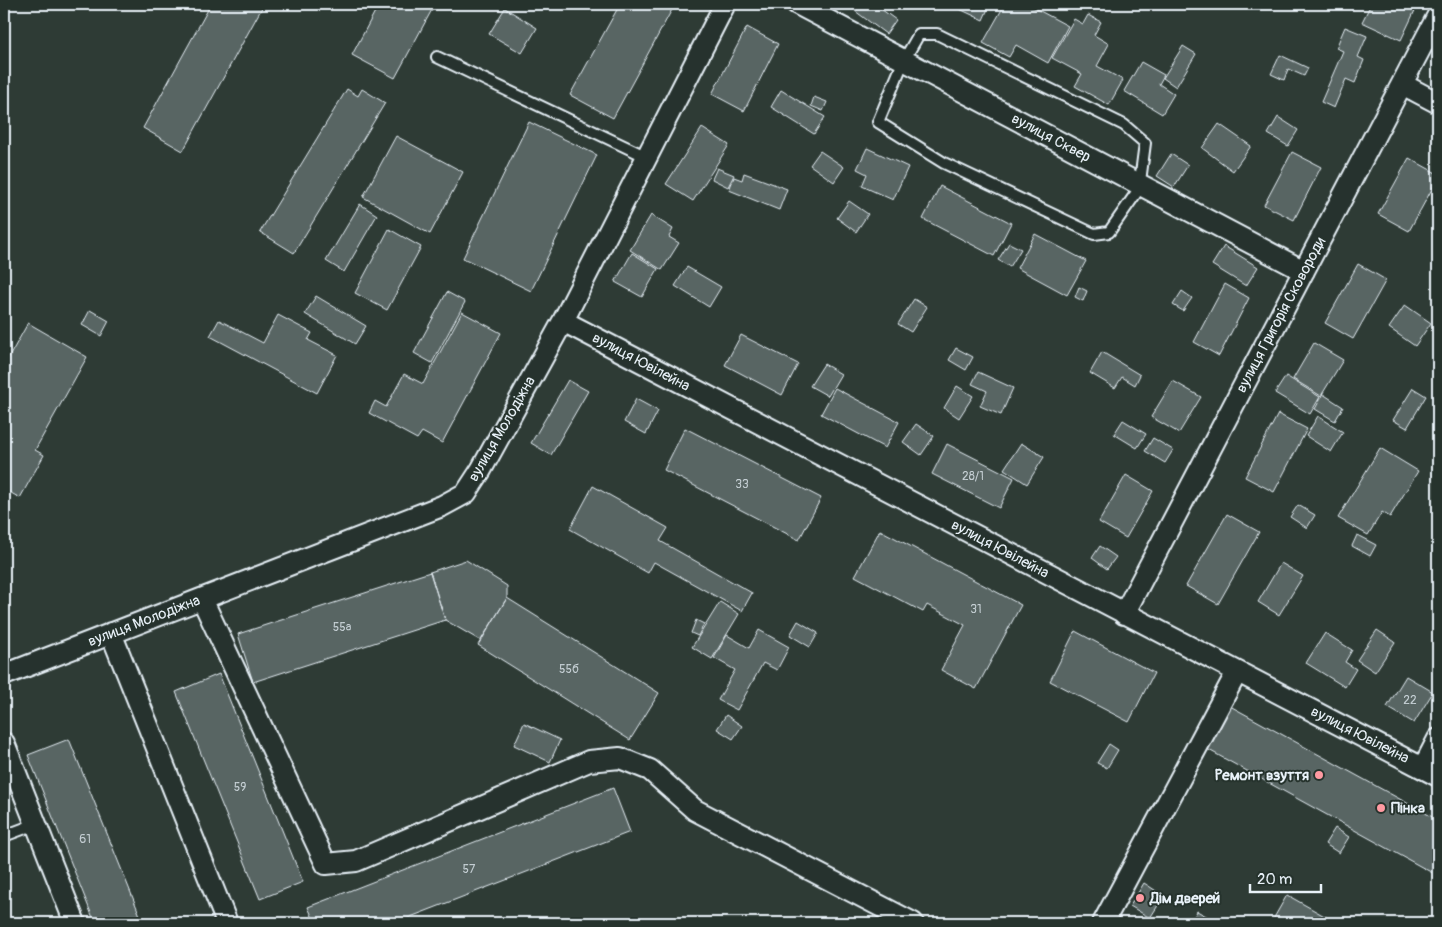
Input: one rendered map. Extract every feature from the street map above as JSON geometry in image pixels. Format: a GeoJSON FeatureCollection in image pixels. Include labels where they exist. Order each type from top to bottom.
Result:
{"type":"FeatureCollection","features":[{"type":"Feature","properties":{"kind":"street","name":"вулиця Молодіжна"},"geometry":{"type":"LineString","coordinates":[[4,675],[442,506],[466,493],[481,470],[563,321],[725,4]]}},
{"type":"Feature","properties":{"kind":"street","name":"вулиця Сквер"},"geometry":{"type":"LineString","coordinates":[[797,4],[1304,272]]}},
{"type":"Feature","properties":{"kind":"street","name":"вулиця Григорія Сковороди"},"geometry":{"type":"LineString","coordinates":[[1124,614],[1438,15]]}},
{"type":"Feature","properties":{"kind":"street"},"geometry":{"type":"LineString","coordinates":[[1402,84],[1438,102]]}},
{"type":"Feature","properties":{"kind":"street","name":"вулиця Ювілейна"},"geometry":{"type":"LineString","coordinates":[[563,321],[1431,772]]}},
{"type":"Feature","properties":{"kind":"street"},"geometry":{"type":"LineString","coordinates":[[202,599],[326,864],[356,861],[589,761],[620,758],[650,770],[695,810],[912,923]]}},
{"type":"Feature","properties":{"kind":"street"},"geometry":{"type":"LineString","coordinates":[[112,633],[227,923]]}},
{"type":"Feature","properties":{"kind":"street"},"geometry":{"type":"LineString","coordinates":[[1104,923],[1237,672]]}},
{"type":"Feature","properties":{"kind":"street"},"geometry":{"type":"LineString","coordinates":[[1431,772],[1438,739]]}},
{"type":"Feature","properties":{"kind":"street"},"geometry":{"type":"LineString","coordinates":[[4,743],[74,923]]}},
{"type":"Feature","properties":{"kind":"lane"},"geometry":{"type":"LineString","coordinates":[[919,34],[937,34],[1124,125],[1145,143],[1141,185],[1109,232],[1094,234],[944,163],[878,122],[904,60],[919,34]]}},
{"type":"Feature","properties":{"kind":"lane"},"geometry":{"type":"LineString","coordinates":[[437,57],[647,157]]}},
{"type":"Feature","properties":{"kind":"lane"},"geometry":{"type":"LineString","coordinates":[[4,836],[36,824]]}},
{"type":"Feature","properties":{"kind":"building"},"geometry":{"type":"Polygon","coordinates":[[[211,4],[264,4],[183,151],[143,128],[211,4]]]}},
{"type":"Feature","properties":{"kind":"building"},"geometry":{"type":"Polygon","coordinates":[[[379,4],[435,4],[395,78],[352,55],[379,4]]]}},
{"type":"Feature","properties":{"kind":"building"},"geometry":{"type":"Polygon","coordinates":[[[620,4],[675,4],[613,118],[570,95],[620,4]]]}},
{"type":"Feature","properties":{"kind":"building"},"geometry":{"type":"Polygon","coordinates":[[[861,4],[874,4],[896,20],[886,34],[855,11],[861,4]]]}},
{"type":"Feature","properties":{"kind":"building"},"geometry":{"type":"Polygon","coordinates":[[[949,4],[990,4],[983,20],[949,4]]]}},
{"type":"Feature","properties":{"kind":"building"},"geometry":{"type":"Polygon","coordinates":[[[1005,4],[1027,4],[1068,26],[1048,63],[1016,45],[1009,57],[983,43],[1005,4]]]}},
{"type":"Feature","properties":{"kind":"building"},"geometry":{"type":"Polygon","coordinates":[[[1371,4],[1418,4],[1401,40],[1362,22],[1371,4]]]}},
{"type":"Feature","properties":{"kind":"building"},"geometry":{"type":"Polygon","coordinates":[[[505,8],[537,28],[522,53],[489,34],[505,8]]]}},
{"type":"Feature","properties":{"kind":"building"},"geometry":{"type":"Polygon","coordinates":[[[1088,15],[1101,22],[1094,35],[1109,44],[1097,66],[1123,80],[1109,105],[1075,86],[1082,74],[1052,58],[1074,19],[1083,24],[1088,15]]]}},
{"type":"Feature","properties":{"kind":"building"},"geometry":{"type":"Polygon","coordinates":[[[747,27],[778,44],[744,111],[712,94],[747,27]]]}},
{"type":"Feature","properties":{"kind":"building"},"geometry":{"type":"Polygon","coordinates":[[[1345,27],[1367,36],[1358,57],[1364,60],[1355,83],[1346,79],[1334,108],[1321,102],[1343,51],[1336,48],[1345,27]]]}},
{"type":"Feature","properties":{"kind":"building"},"geometry":{"type":"Polygon","coordinates":[[[1183,46],[1196,54],[1176,87],[1163,78],[1183,46]]]}},
{"type":"Feature","properties":{"kind":"building"},"geometry":{"type":"Polygon","coordinates":[[[1280,55],[1308,68],[1304,76],[1288,69],[1284,80],[1271,74],[1280,55]]]}},
{"type":"Feature","properties":{"kind":"building"},"geometry":{"type":"Polygon","coordinates":[[[1141,62],[1164,75],[1159,84],[1174,94],[1162,114],[1124,91],[1141,62]]]}},
{"type":"Feature","properties":{"kind":"building"},"geometry":{"type":"Polygon","coordinates":[[[347,89],[358,96],[362,89],[385,103],[294,253],[260,232],[347,89]]]}},
{"type":"Feature","properties":{"kind":"building"},"geometry":{"type":"Polygon","coordinates":[[[781,90],[825,117],[814,134],[771,107],[781,90]]]}},
{"type":"Feature","properties":{"kind":"building"},"geometry":{"type":"Polygon","coordinates":[[[814,97],[827,102],[823,111],[811,106],[814,97]]]}},
{"type":"Feature","properties":{"kind":"building"},"geometry":{"type":"Polygon","coordinates":[[[1278,117],[1298,130],[1288,146],[1268,134],[1278,117]]]}},
{"type":"Feature","properties":{"kind":"building"},"geometry":{"type":"Polygon","coordinates":[[[529,122],[597,155],[531,291],[463,258],[529,122]]]}},
{"type":"Feature","properties":{"kind":"building"},"geometry":{"type":"Polygon","coordinates":[[[1219,124],[1251,146],[1233,171],[1202,148],[1219,124]]]}},
{"type":"Feature","properties":{"kind":"building"},"geometry":{"type":"Polygon","coordinates":[[[702,128],[729,145],[693,201],[666,184],[702,128]]]}},
{"type":"Feature","properties":{"kind":"building"},"geometry":{"type":"Polygon","coordinates":[[[396,136],[463,172],[430,234],[363,197],[396,136]]]}},
{"type":"Feature","properties":{"kind":"building"},"geometry":{"type":"Polygon","coordinates":[[[867,148],[908,167],[893,200],[862,186],[867,174],[857,169],[867,148]]]}},
{"type":"Feature","properties":{"kind":"building"},"geometry":{"type":"Polygon","coordinates":[[[820,151],[844,167],[834,182],[810,165],[820,151]]]}},
{"type":"Feature","properties":{"kind":"building"},"geometry":{"type":"Polygon","coordinates":[[[1292,152],[1321,167],[1294,220],[1264,205],[1292,152]]]}},
{"type":"Feature","properties":{"kind":"building"},"geometry":{"type":"Polygon","coordinates":[[[1171,154],[1188,165],[1174,187],[1157,176],[1171,154]]]}},
{"type":"Feature","properties":{"kind":"building"},"geometry":{"type":"Polygon","coordinates":[[[1409,158],[1438,174],[1438,178],[1409,231],[1378,214],[1409,158]]]}},
{"type":"Feature","properties":{"kind":"building"},"geometry":{"type":"Polygon","coordinates":[[[717,168],[734,175],[728,187],[712,179],[717,168]]]}},
{"type":"Feature","properties":{"kind":"building"},"geometry":{"type":"Polygon","coordinates":[[[744,173],[787,189],[779,210],[729,190],[734,177],[742,180],[744,173]]]}},
{"type":"Feature","properties":{"kind":"building"},"geometry":{"type":"Polygon","coordinates":[[[940,186],[1011,223],[994,256],[923,219],[940,186]]]}},
{"type":"Feature","properties":{"kind":"building"},"geometry":{"type":"Polygon","coordinates":[[[849,201],[868,214],[856,232],[837,218],[849,201]]]}},
{"type":"Feature","properties":{"kind":"building"},"geometry":{"type":"Polygon","coordinates":[[[360,204],[377,215],[344,272],[326,261],[360,204]]]}},
{"type":"Feature","properties":{"kind":"building"},"geometry":{"type":"Polygon","coordinates":[[[651,215],[673,229],[669,237],[679,243],[662,270],[630,250],[651,215]]]}},
{"type":"Feature","properties":{"kind":"building"},"geometry":{"type":"Polygon","coordinates":[[[389,229],[421,247],[387,310],[355,293],[389,229]]]}},
{"type":"Feature","properties":{"kind":"building"},"geometry":{"type":"Polygon","coordinates":[[[1035,234],[1086,261],[1067,295],[1017,268],[1035,234]]]}},
{"type":"Feature","properties":{"kind":"building"},"geometry":{"type":"Polygon","coordinates":[[[1009,243],[1021,249],[1010,267],[998,260],[1009,243]]]}},
{"type":"Feature","properties":{"kind":"building"},"geometry":{"type":"Polygon","coordinates":[[[1224,246],[1258,267],[1246,286],[1212,265],[1224,246]]]}},
{"type":"Feature","properties":{"kind":"building"},"geometry":{"type":"Polygon","coordinates":[[[632,253],[658,269],[642,297],[615,282],[632,253]]]}},
{"type":"Feature","properties":{"kind":"building"},"geometry":{"type":"Polygon","coordinates":[[[1358,264],[1386,280],[1353,339],[1325,323],[1358,264]]]}},
{"type":"Feature","properties":{"kind":"building"},"geometry":{"type":"Polygon","coordinates":[[[687,267],[721,287],[709,307],[675,286],[687,267]]]}},
{"type":"Feature","properties":{"kind":"building"},"geometry":{"type":"Polygon","coordinates":[[[1225,284],[1249,298],[1219,356],[1194,342],[1225,284]]]}},
{"type":"Feature","properties":{"kind":"building"},"geometry":{"type":"Polygon","coordinates":[[[1079,287],[1087,291],[1083,301],[1075,297],[1079,287]]]}},
{"type":"Feature","properties":{"kind":"building"},"geometry":{"type":"Polygon","coordinates":[[[1182,291],[1192,298],[1183,311],[1173,305],[1182,291]]]}},
{"type":"Feature","properties":{"kind":"building"},"geometry":{"type":"Polygon","coordinates":[[[447,292],[465,302],[432,363],[414,353],[447,292]]]}},
{"type":"Feature","properties":{"kind":"building"},"geometry":{"type":"Polygon","coordinates":[[[316,296],[366,326],[355,344],[305,314],[316,296]]]}},
{"type":"Feature","properties":{"kind":"building"},"geometry":{"type":"Polygon","coordinates":[[[914,299],[927,307],[911,332],[898,324],[914,299]]]}},
{"type":"Feature","properties":{"kind":"building"},"geometry":{"type":"Polygon","coordinates":[[[1405,305],[1431,323],[1415,346],[1389,328],[1405,305]]]}},
{"type":"Feature","properties":{"kind":"building"},"geometry":{"type":"Polygon","coordinates":[[[90,310],[109,321],[101,336],[82,325],[90,310]]]}},
{"type":"Feature","properties":{"kind":"building"},"geometry":{"type":"Polygon","coordinates":[[[462,312],[501,333],[442,443],[422,432],[417,439],[369,413],[375,401],[386,407],[404,374],[423,384],[462,312]]]}},
{"type":"Feature","properties":{"kind":"building"},"geometry":{"type":"Polygon","coordinates":[[[278,315],[312,333],[308,340],[337,355],[317,393],[210,336],[219,320],[263,343],[278,315]]]}},
{"type":"Feature","properties":{"kind":"building"},"geometry":{"type":"Polygon","coordinates":[[[28,323],[87,357],[35,450],[44,455],[20,498],[4,489],[4,366],[28,323]]]}},
{"type":"Feature","properties":{"kind":"building"},"geometry":{"type":"Polygon","coordinates":[[[741,335],[798,364],[782,395],[725,365],[741,335]]]}},
{"type":"Feature","properties":{"kind":"building"},"geometry":{"type":"Polygon","coordinates":[[[1314,343],[1343,360],[1321,396],[1293,379],[1314,343]]]}},
{"type":"Feature","properties":{"kind":"building"},"geometry":{"type":"Polygon","coordinates":[[[956,348],[973,357],[966,370],[949,360],[956,348]]]}},
{"type":"Feature","properties":{"kind":"building"},"geometry":{"type":"Polygon","coordinates":[[[1102,352],[1140,375],[1135,385],[1122,377],[1115,388],[1090,373],[1102,352]]]}},
{"type":"Feature","properties":{"kind":"building"},"geometry":{"type":"Polygon","coordinates":[[[824,364],[841,374],[828,396],[810,386],[824,364]]]}},
{"type":"Feature","properties":{"kind":"building"},"geometry":{"type":"Polygon","coordinates":[[[978,372],[1013,388],[1001,415],[980,406],[987,391],[972,384],[978,372]]]}},
{"type":"Feature","properties":{"kind":"building"},"geometry":{"type":"Polygon","coordinates":[[[1286,376],[1320,397],[1310,414],[1275,393],[1286,376]]]}},
{"type":"Feature","properties":{"kind":"building"},"geometry":{"type":"Polygon","coordinates":[[[568,380],[588,391],[551,455],[531,443],[568,380]]]}},
{"type":"Feature","properties":{"kind":"building"},"geometry":{"type":"Polygon","coordinates":[[[1173,381],[1201,397],[1179,433],[1151,417],[1173,381]]]}},
{"type":"Feature","properties":{"kind":"building"},"geometry":{"type":"Polygon","coordinates":[[[957,386],[973,396],[959,418],[944,408],[957,386]]]}},
{"type":"Feature","properties":{"kind":"building"},"geometry":{"type":"Polygon","coordinates":[[[835,388],[899,422],[885,448],[821,414],[835,388]]]}},
{"type":"Feature","properties":{"kind":"building"},"geometry":{"type":"Polygon","coordinates":[[[1413,388],[1426,396],[1407,428],[1393,420],[1413,388]]]}},
{"type":"Feature","properties":{"kind":"building"},"geometry":{"type":"Polygon","coordinates":[[[1323,394],[1343,407],[1335,421],[1315,409],[1323,394]]]}},
{"type":"Feature","properties":{"kind":"building"},"geometry":{"type":"Polygon","coordinates":[[[636,399],[658,411],[646,434],[624,422],[636,399]]]}},
{"type":"Feature","properties":{"kind":"building"},"geometry":{"type":"Polygon","coordinates":[[[1278,414],[1307,429],[1274,492],[1245,477],[1278,414]]]}},
{"type":"Feature","properties":{"kind":"building"},"geometry":{"type":"Polygon","coordinates":[[[1318,416],[1343,432],[1331,452],[1306,436],[1318,416]]]}},
{"type":"Feature","properties":{"kind":"building"},"geometry":{"type":"Polygon","coordinates":[[[1123,420],[1146,434],[1137,448],[1114,434],[1123,420]]]}},
{"type":"Feature","properties":{"kind":"building"},"geometry":{"type":"Polygon","coordinates":[[[916,424],[934,436],[921,455],[903,442],[916,424]]]}},
{"type":"Feature","properties":{"kind":"building"},"geometry":{"type":"Polygon","coordinates":[[[685,428],[821,498],[799,540],[664,470],[685,428]]]}},
{"type":"Feature","properties":{"kind":"building"},"geometry":{"type":"Polygon","coordinates":[[[1153,438],[1173,450],[1165,463],[1145,451],[1153,438]]]}},
{"type":"Feature","properties":{"kind":"building"},"geometry":{"type":"Polygon","coordinates":[[[1021,443],[1044,457],[1027,484],[1004,469],[1021,443]]]}},
{"type":"Feature","properties":{"kind":"building"},"geometry":{"type":"Polygon","coordinates":[[[947,444],[1014,478],[999,508],[932,474],[947,444]]]}},
{"type":"Feature","properties":{"kind":"building"},"geometry":{"type":"Polygon","coordinates":[[[1380,448],[1418,471],[1390,517],[1382,512],[1368,535],[1338,518],[1380,448]]]}},
{"type":"Feature","properties":{"kind":"building"},"geometry":{"type":"Polygon","coordinates":[[[1126,475],[1153,491],[1126,538],[1099,522],[1126,475]]]}},
{"type":"Feature","properties":{"kind":"building"},"geometry":{"type":"Polygon","coordinates":[[[593,486],[668,528],[660,541],[752,593],[742,611],[654,562],[648,573],[570,529],[593,486]]]}},
{"type":"Feature","properties":{"kind":"building"},"geometry":{"type":"Polygon","coordinates":[[[1298,505],[1315,515],[1307,528],[1290,517],[1298,505]]]}},
{"type":"Feature","properties":{"kind":"building"},"geometry":{"type":"Polygon","coordinates":[[[1227,514],[1259,532],[1218,604],[1186,586],[1227,514]]]}},
{"type":"Feature","properties":{"kind":"building"},"geometry":{"type":"Polygon","coordinates":[[[880,530],[1021,605],[976,689],[941,670],[965,625],[927,605],[923,612],[855,576],[880,530]]]}},
{"type":"Feature","properties":{"kind":"building"},"geometry":{"type":"Polygon","coordinates":[[[1357,535],[1376,545],[1370,556],[1352,546],[1357,535]]]}},
{"type":"Feature","properties":{"kind":"building"},"geometry":{"type":"Polygon","coordinates":[[[1100,546],[1116,557],[1107,569],[1092,558],[1100,546]]]}},
{"type":"Feature","properties":{"kind":"building"},"geometry":{"type":"Polygon","coordinates":[[[466,560],[507,586],[507,598],[481,641],[445,620],[430,572],[466,560]]]}},
{"type":"Feature","properties":{"kind":"building"},"geometry":{"type":"Polygon","coordinates":[[[1281,563],[1303,576],[1279,615],[1258,602],[1281,563]]]}},
{"type":"Feature","properties":{"kind":"building"},"geometry":{"type":"Polygon","coordinates":[[[430,572],[445,620],[253,682],[238,634],[430,572]]]}},
{"type":"Feature","properties":{"kind":"building"},"geometry":{"type":"Polygon","coordinates":[[[507,598],[659,693],[630,740],[478,645],[507,598]]]}},
{"type":"Feature","properties":{"kind":"building"},"geometry":{"type":"Polygon","coordinates":[[[720,602],[739,614],[712,659],[692,647],[720,602]]]}},
{"type":"Feature","properties":{"kind":"building"},"geometry":{"type":"Polygon","coordinates":[[[696,620],[704,624],[698,636],[691,633],[696,620]]]}},
{"type":"Feature","properties":{"kind":"building"},"geometry":{"type":"Polygon","coordinates":[[[798,621],[818,633],[810,647],[790,635],[798,621]]]}},
{"type":"Feature","properties":{"kind":"building"},"geometry":{"type":"Polygon","coordinates":[[[759,630],[789,647],[777,670],[763,663],[737,710],[718,700],[735,670],[714,658],[727,635],[749,648],[759,630]]]}},
{"type":"Feature","properties":{"kind":"building"},"geometry":{"type":"Polygon","coordinates":[[[1377,630],[1395,642],[1375,672],[1357,660],[1377,630]]]}},
{"type":"Feature","properties":{"kind":"building"},"geometry":{"type":"Polygon","coordinates":[[[1075,631],[1154,673],[1129,722],[1050,681],[1075,631]]]}},
{"type":"Feature","properties":{"kind":"building"},"geometry":{"type":"Polygon","coordinates":[[[1325,633],[1352,650],[1345,662],[1356,669],[1345,687],[1306,663],[1325,633]]]}},
{"type":"Feature","properties":{"kind":"building"},"geometry":{"type":"Polygon","coordinates":[[[219,674],[303,882],[260,899],[176,692],[219,674]]]}},
{"type":"Feature","properties":{"kind":"building"},"geometry":{"type":"Polygon","coordinates":[[[1406,676],[1433,692],[1414,723],[1387,707],[1406,676]]]}},
{"type":"Feature","properties":{"kind":"building"},"geometry":{"type":"Polygon","coordinates":[[[1230,706],[1438,820],[1438,876],[1207,749],[1230,706]]]}},
{"type":"Feature","properties":{"kind":"building"},"geometry":{"type":"Polygon","coordinates":[[[726,715],[742,726],[733,739],[717,729],[726,715]]]}},
{"type":"Feature","properties":{"kind":"building"},"geometry":{"type":"Polygon","coordinates":[[[524,723],[560,740],[550,762],[514,745],[524,723]]]}},
{"type":"Feature","properties":{"kind":"building"},"geometry":{"type":"Polygon","coordinates":[[[69,739],[143,923],[95,923],[28,755],[69,739]]]}},
{"type":"Feature","properties":{"kind":"building"},"geometry":{"type":"Polygon","coordinates":[[[1109,744],[1118,750],[1107,768],[1097,763],[1109,744]]]}},
{"type":"Feature","properties":{"kind":"building"},"geometry":{"type":"Polygon","coordinates":[[[613,788],[630,832],[395,923],[315,923],[308,907],[613,788]]]}},
{"type":"Feature","properties":{"kind":"building"},"geometry":{"type":"Polygon","coordinates":[[[1335,828],[1349,837],[1339,853],[1325,844],[1335,828]]]}},
{"type":"Feature","properties":{"kind":"building"},"geometry":{"type":"Polygon","coordinates":[[[1144,883],[1164,896],[1150,918],[1130,906],[1144,883]]]}},
{"type":"Feature","properties":{"kind":"building"},"geometry":{"type":"Polygon","coordinates":[[[1287,895],[1337,923],[1271,923],[1287,895]]]}},
{"type":"Feature","properties":{"kind":"building"},"geometry":{"type":"Polygon","coordinates":[[[1197,911],[1219,923],[1191,923],[1197,911]]]}},
{"type":"Feature","properties":{"kind":"place","name":"Ремонт взуття"},"geometry":{"type":"Point","coordinates":[1319,775]}},
{"type":"Feature","properties":{"kind":"place","name":"Пінка"},"geometry":{"type":"Point","coordinates":[1381,808]}},
{"type":"Feature","properties":{"kind":"place","name":"Дім дверей"},"geometry":{"type":"Point","coordinates":[1140,898]}}]}
